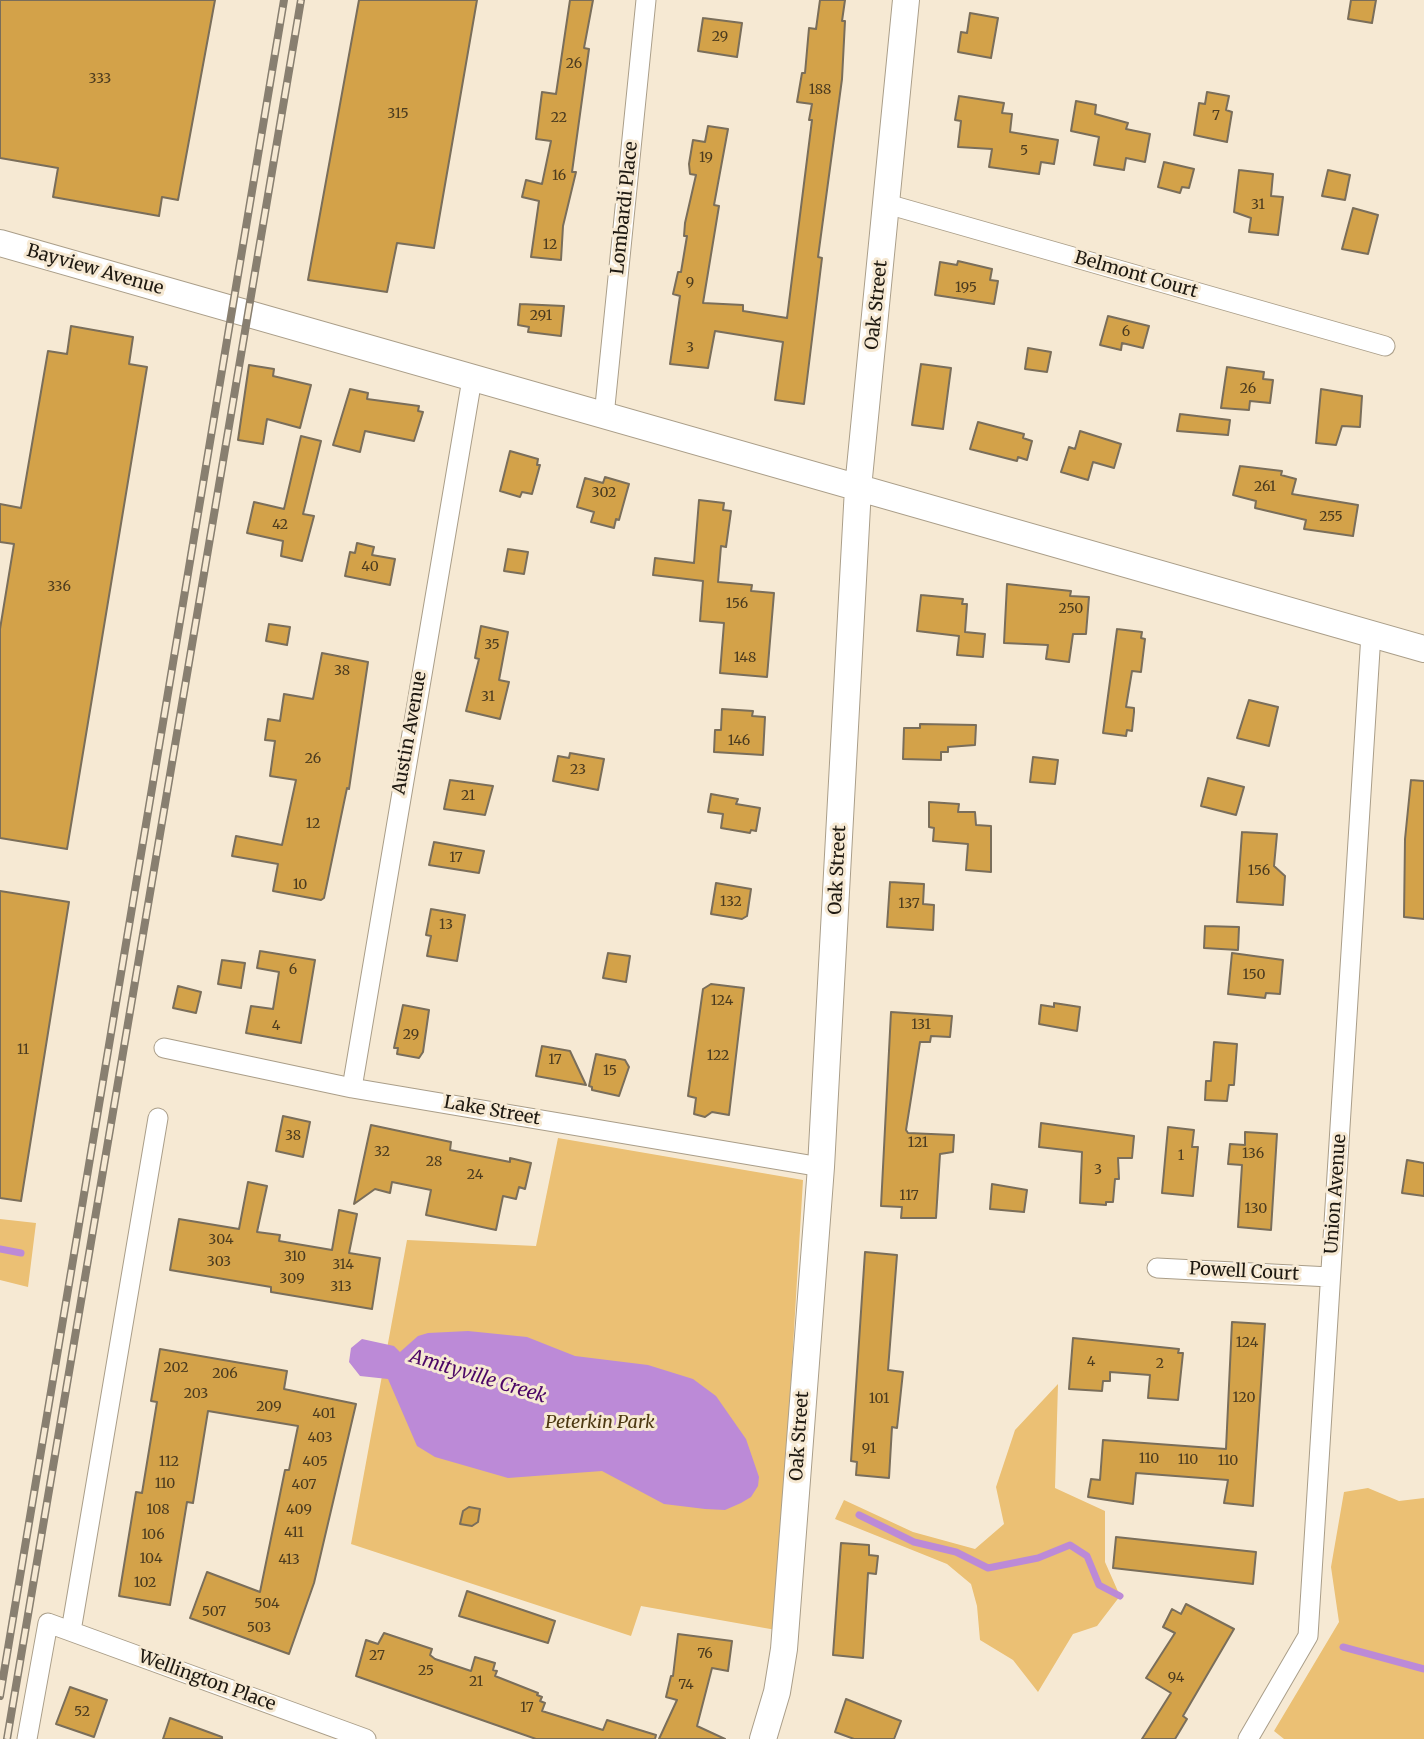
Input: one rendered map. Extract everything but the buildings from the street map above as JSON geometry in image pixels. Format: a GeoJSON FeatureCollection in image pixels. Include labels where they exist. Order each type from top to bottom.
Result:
{"type":"FeatureCollection","features":[{"type":"Feature","properties":{"kind":"main road","name":"Oak Street"},"geometry":{"type":"LineString","coordinates":[[764,1739],[777,1692],[784,1649],[821,1167],[858,488],[906,0]]}},
{"type":"Feature","properties":{"kind":"main road","name":"Bayview Avenue"},"geometry":{"type":"LineString","coordinates":[[0,243],[1424,649]]}},
{"type":"Feature","properties":{"kind":"street","name":"Lombardi Place"},"geometry":{"type":"LineString","coordinates":[[604,416],[646,0]]}},
{"type":"Feature","properties":{"kind":"street","name":"Belmont Court"},"geometry":{"type":"LineString","coordinates":[[887,204],[1385,346]]}},
{"type":"Feature","properties":{"kind":"street","name":"Austin Avenue"},"geometry":{"type":"LineString","coordinates":[[352,1088],[472,379]]}},
{"type":"Feature","properties":{"kind":"street","name":"Union Avenue"},"geometry":{"type":"LineString","coordinates":[[1248,1739],[1308,1636],[1371,634]]}},
{"type":"Feature","properties":{"kind":"street","name":"Lake Street"},"geometry":{"type":"LineString","coordinates":[[164,1048],[352,1088],[821,1167]]}},
{"type":"Feature","properties":{"kind":"street"},"geometry":{"type":"LineString","coordinates":[[71,1631],[158,1118]]}},
{"type":"Feature","properties":{"kind":"street","name":"Powell Court"},"geometry":{"type":"LineString","coordinates":[[1157,1268],[1330,1276]]}},
{"type":"Feature","properties":{"kind":"street","name":"Wellington Place"},"geometry":{"type":"LineString","coordinates":[[27,1739],[48,1623],[366,1739]]}},
{"type":"Feature","properties":{"kind":"green space","name":"Peterkin Park"},"geometry":{"type":"Polygon","coordinates":[[[558,1138],[803,1180],[776,1630],[641,1606],[631,1636],[351,1544],[407,1240],[536,1246],[558,1138]]]}},
{"type":"Feature","properties":{"kind":"green space"},"geometry":{"type":"Polygon","coordinates":[[[0,1219],[36,1223],[28,1287],[0,1280],[0,1219]]]}},
{"type":"Feature","properties":{"kind":"green space"},"geometry":{"type":"Polygon","coordinates":[[[1058,1384],[1055,1488],[1105,1511],[1105,1562],[1120,1596],[1097,1626],[1073,1634],[1038,1692],[1013,1660],[980,1640],[977,1606],[971,1584],[947,1564],[835,1519],[844,1500],[913,1532],[975,1549],[1004,1524],[996,1487],[1015,1430],[1058,1384]]]}},
{"type":"Feature","properties":{"kind":"green space"},"geometry":{"type":"Polygon","coordinates":[[[1368,1488],[1399,1501],[1424,1498],[1424,1739],[1284,1739],[1274,1731],[1339,1622],[1331,1567],[1344,1492],[1368,1488]]]}},
{"type":"Feature","properties":{"kind":"water"},"geometry":{"type":"Polygon","coordinates":[[[468,1331],[527,1337],[575,1356],[648,1365],[693,1379],[716,1396],[746,1439],[759,1477],[758,1486],[751,1497],[725,1510],[705,1509],[664,1504],[602,1471],[508,1478],[435,1457],[417,1446],[388,1379],[360,1376],[349,1362],[351,1348],[362,1339],[394,1346],[400,1352],[418,1336],[468,1331]]]}},
{"type":"Feature","properties":{"kind":"waterway","name":"Amityville Creek"},"geometry":{"type":"LineString","coordinates":[[0,1249],[21,1253]]}},
{"type":"Feature","properties":{"kind":"waterway","name":"Amityville Creek"},"geometry":{"type":"LineString","coordinates":[[859,1515],[914,1542],[956,1552],[988,1568],[1038,1558],[1070,1545],[1087,1556],[1099,1585],[1120,1596]]}},
{"type":"Feature","properties":{"kind":"waterway","name":"Amityville Creek"},"geometry":{"type":"LineString","coordinates":[[1343,1647],[1424,1669]]}},
{"type":"Feature","properties":{"kind":"railway"},"geometry":{"type":"LineString","coordinates":[[0,1696],[284,0]]}},
{"type":"Feature","properties":{"kind":"railway"},"geometry":{"type":"LineString","coordinates":[[7,1739],[301,0]]}}]}
